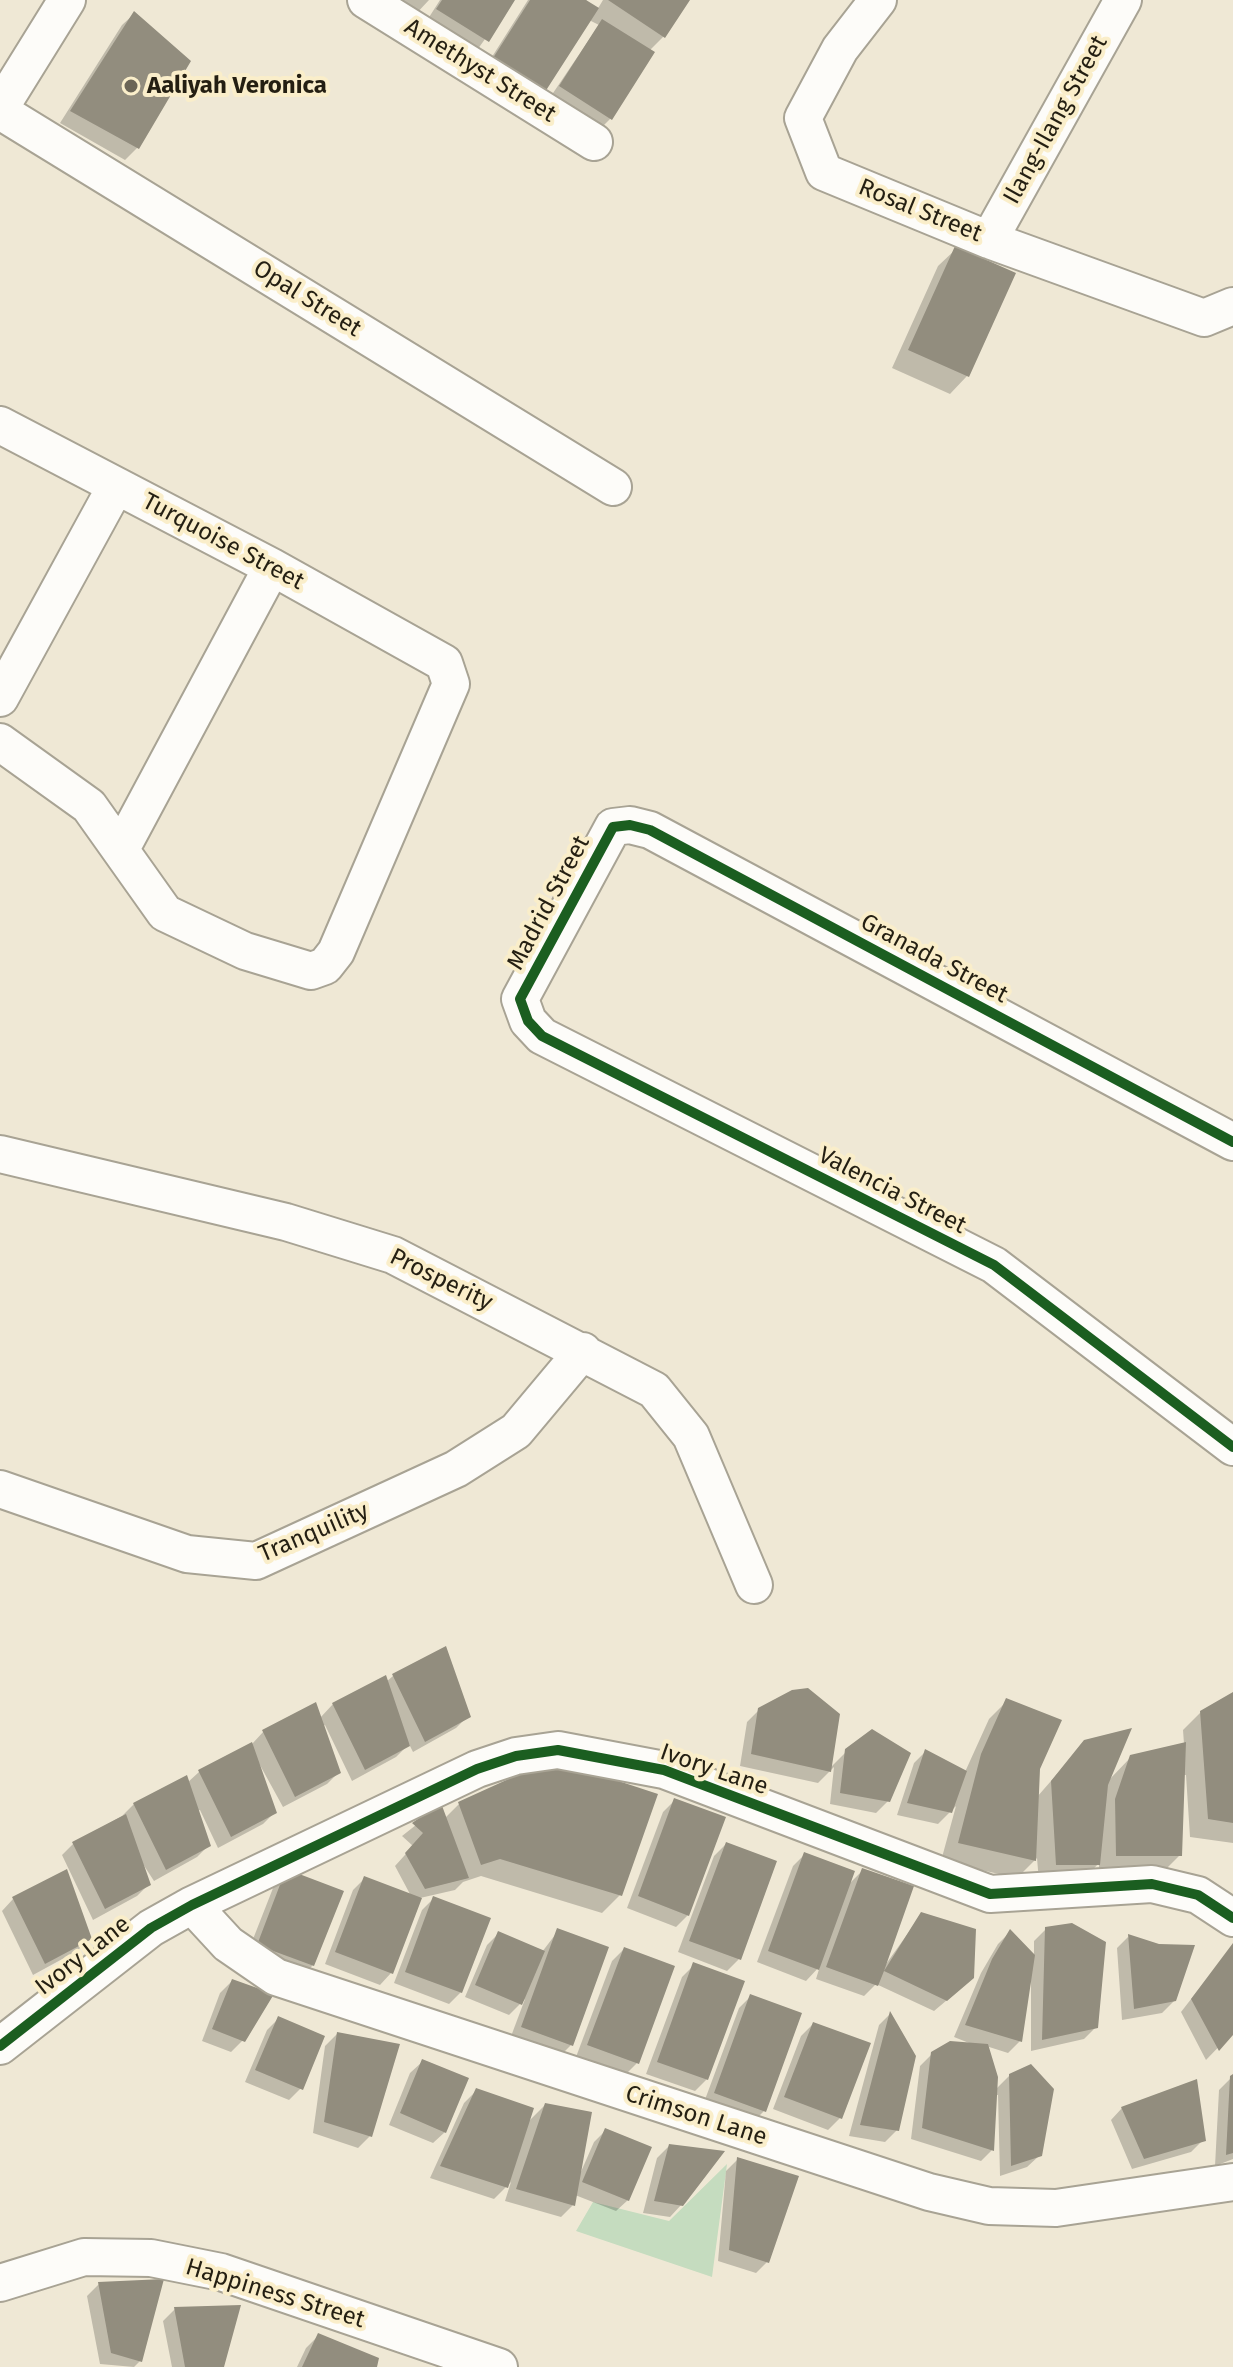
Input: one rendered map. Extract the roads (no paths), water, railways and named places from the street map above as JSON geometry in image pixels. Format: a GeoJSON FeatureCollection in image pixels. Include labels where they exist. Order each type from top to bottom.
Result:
{"type":"FeatureCollection","features":[{"type":"Feature","properties":{"kind":"street"},"geometry":{"type":"LineString","coordinates":[[0,109],[67,0]]}},
{"type":"Feature","properties":{"kind":"street","name":"Amethyst Street"},"geometry":{"type":"LineString","coordinates":[[366,0],[594,142]]}},
{"type":"Feature","properties":{"kind":"street","name":"Rosal Street"},"geometry":{"type":"LineString","coordinates":[[878,0],[840,49],[803,118],[824,172],[989,240],[1218,312]]}},
{"type":"Feature","properties":{"kind":"street","name":"Ilang-Ilang Street"},"geometry":{"type":"LineString","coordinates":[[989,240],[1123,0]]}},
{"type":"Feature","properties":{"kind":"street","name":"Opal Street"},"geometry":{"type":"LineString","coordinates":[[0,109],[613,487]]}},
{"type":"Feature","properties":{"kind":"street","name":"Turquoise Street"},"geometry":{"type":"LineString","coordinates":[[0,425],[272,567],[444,663],[451,684],[336,952],[325,966],[311,971],[245,951],[165,913],[121,849]]}},
{"type":"Feature","properties":{"kind":"street"},"geometry":{"type":"LineString","coordinates":[[0,698],[116,486]]}},
{"type":"Feature","properties":{"kind":"street"},"geometry":{"type":"LineString","coordinates":[[0,742],[89,806],[121,849],[272,567]]}},
{"type":"Feature","properties":{"kind":"street","name":"Granada Street"},"geometry":{"type":"LineString","coordinates":[[613,827],[630,825],[650,830],[1233,1142]]}},
{"type":"Feature","properties":{"kind":"street","name":"Madrid Street"},"geometry":{"type":"LineString","coordinates":[[520,999],[613,827]]}},
{"type":"Feature","properties":{"kind":"street","name":"Valencia Street"},"geometry":{"type":"LineString","coordinates":[[520,999],[528,1021],[542,1036],[994,1265],[1233,1447]]}},
{"type":"Feature","properties":{"kind":"street","name":"Prosperity"},"geometry":{"type":"LineString","coordinates":[[0,1154],[286,1222],[393,1255],[654,1390],[691,1436],[754,1585]]}},
{"type":"Feature","properties":{"kind":"street","name":"Tranquility"},"geometry":{"type":"LineString","coordinates":[[0,1489],[187,1554],[256,1561],[456,1469],[516,1431],[583,1351]]}},
{"type":"Feature","properties":{"kind":"street","name":"Ivory Lane"},"geometry":{"type":"LineString","coordinates":[[0,2046],[151,1928],[192,1905],[477,1769],[516,1756],[558,1750],[664,1770],[990,1894],[1152,1884],[1198,1895],[1233,1918]]}},
{"type":"Feature","properties":{"kind":"street","name":"Crimson Lane"},"geometry":{"type":"LineString","coordinates":[[192,1905],[228,1944],[276,1977],[929,2192],[989,2206],[1056,2208],[1233,2182]]}},
{"type":"Feature","properties":{"kind":"street","name":"Happiness Street"},"geometry":{"type":"LineString","coordinates":[[1,2277],[84,2257],[151,2258],[221,2272],[499,2367]]}},
{"type":"Feature","properties":{"kind":"place","name":"Aaliyah Veronica"},"geometry":{"type":"Point","coordinates":[131,86]}}]}
